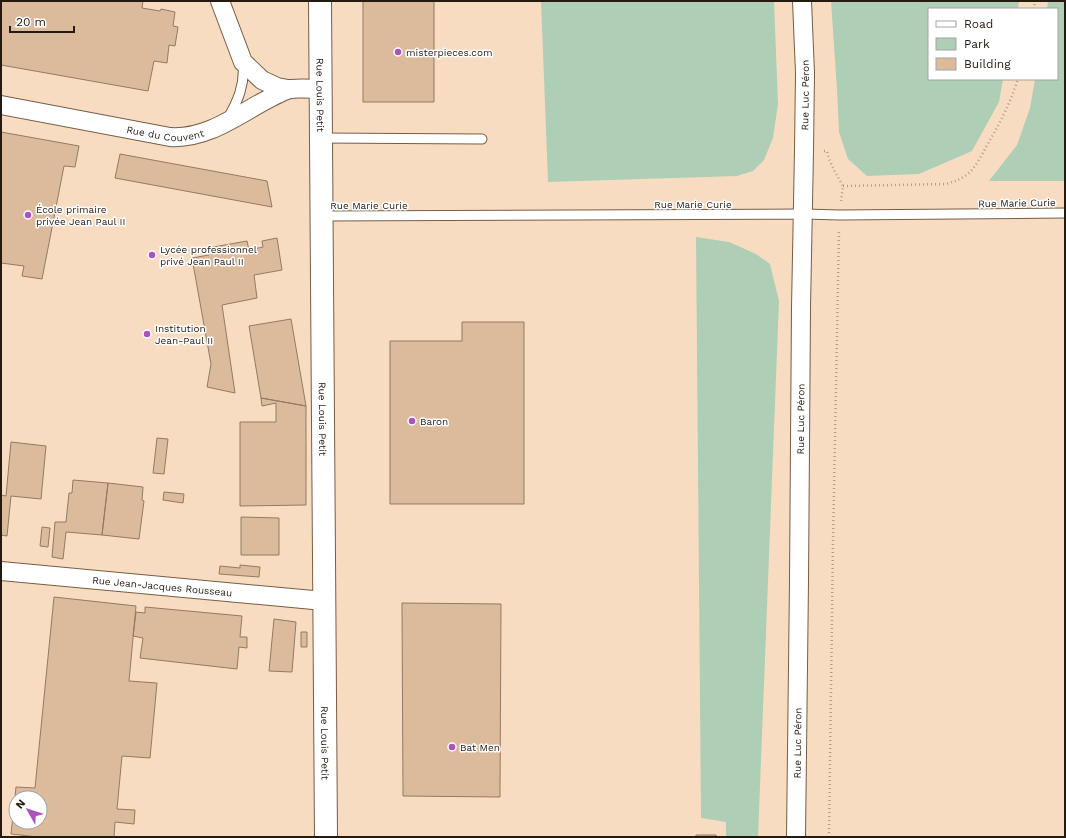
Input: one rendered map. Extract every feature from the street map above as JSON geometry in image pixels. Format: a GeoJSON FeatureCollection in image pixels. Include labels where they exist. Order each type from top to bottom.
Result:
{"type":"FeatureCollection","features":[{"type":"Feature","properties":{"kind":"street"},"geometry":{"type":"LineString","coordinates":[[220,1],[243,62],[262,80],[277,87],[288,89]]}},
{"type":"Feature","properties":{"kind":"street","name":"Rue Louis Petit"},"geometry":{"type":"LineString","coordinates":[[320,1],[326,837]]}},
{"type":"Feature","properties":{"kind":"street","name":"Rue Luc Péron"},"geometry":{"type":"LineString","coordinates":[[796,837],[800,573],[801,308],[804,214],[805,66],[802,1]]}},
{"type":"Feature","properties":{"kind":"street","name":"Rue du Couvent"},"geometry":{"type":"LineString","coordinates":[[1,105],[181,138],[201,133],[288,89],[320,89]]}},
{"type":"Feature","properties":{"kind":"street","name":"Rue Jean-Jacques Rousseau"},"geometry":{"type":"LineString","coordinates":[[1,571],[324,601]]}},
{"type":"Feature","properties":{"kind":"lane"},"geometry":{"type":"LineString","coordinates":[[225,122],[237,102],[241,91],[244,72],[243,62]]}},
{"type":"Feature","properties":{"kind":"lane"},"geometry":{"type":"LineString","coordinates":[[321,138],[482,139]]}},
{"type":"Feature","properties":{"kind":"lane","name":"Rue Marie Curie"},"geometry":{"type":"LineString","coordinates":[[321,216],[1065,213]]}},
{"type":"Feature","properties":{"kind":"path"},"geometry":{"type":"LineString","coordinates":[[843,186],[946,184],[955,182],[971,171],[977,162],[1001,122],[1012,98],[1018,80]]}},
{"type":"Feature","properties":{"kind":"path"},"geometry":{"type":"LineString","coordinates":[[804,152],[828,151],[829,159],[843,186],[840,215],[832,542],[829,837]]}},
{"type":"Feature","properties":{"kind":"green space"},"geometry":{"type":"Polygon","coordinates":[[[541,1],[774,1],[778,104],[773,138],[764,160],[753,171],[737,176],[548,182],[541,1]]]}},
{"type":"Feature","properties":{"kind":"green space"},"geometry":{"type":"Polygon","coordinates":[[[831,1],[1019,1],[1018,8],[928,8],[928,80],[1003,80],[999,102],[972,151],[919,174],[867,176],[848,159],[839,132],[831,1]]]}},
{"type":"Feature","properties":{"kind":"green space"},"geometry":{"type":"Polygon","coordinates":[[[1048,1],[1065,1],[1065,181],[989,181],[1017,145],[1030,108],[1035,80],[1058,80],[1058,8],[1047,8],[1048,1]]]}},
{"type":"Feature","properties":{"kind":"green space"},"geometry":{"type":"Polygon","coordinates":[[[696,237],[729,242],[756,254],[770,264],[779,301],[758,837],[726,837],[726,822],[701,818],[696,237]]]}},
{"type":"Feature","properties":{"kind":"building"},"geometry":{"type":"Polygon","coordinates":[[[1,1],[143,1],[142,8],[160,11],[161,9],[175,12],[173,26],[178,27],[175,46],[169,45],[167,63],[154,61],[148,91],[1,65],[1,1]]]}},
{"type":"Feature","properties":{"kind":"building","name":"misterpieces.com"},"geometry":{"type":"Polygon","coordinates":[[[363,1],[434,1],[434,102],[363,102],[363,1]]]}},
{"type":"Feature","properties":{"kind":"building","name":"École primaire privée Jean Paul II"},"geometry":{"type":"Polygon","coordinates":[[[1,132],[79,146],[75,167],[64,166],[42,279],[22,276],[24,266],[1,263],[1,132]]]}},
{"type":"Feature","properties":{"kind":"building"},"geometry":{"type":"Polygon","coordinates":[[[120,154],[267,181],[272,207],[115,178],[120,154]]]}},
{"type":"Feature","properties":{"kind":"building"},"geometry":{"type":"Polygon","coordinates":[[[277,238],[282,270],[254,275],[257,298],[222,305],[235,393],[207,387],[211,364],[192,258],[209,255],[208,248],[247,241],[249,250],[263,247],[262,241],[277,238]]]}},
{"type":"Feature","properties":{"kind":"building"},"geometry":{"type":"Polygon","coordinates":[[[291,319],[306,406],[261,398],[249,326],[291,319]]]}},
{"type":"Feature","properties":{"kind":"building"},"geometry":{"type":"Polygon","coordinates":[[[462,322],[524,322],[524,504],[390,504],[390,341],[462,341],[462,322]]]}},
{"type":"Feature","properties":{"kind":"building"},"geometry":{"type":"Polygon","coordinates":[[[261,398],[306,406],[306,505],[240,506],[240,422],[276,422],[276,403],[262,406],[261,398]]]}},
{"type":"Feature","properties":{"kind":"building"},"geometry":{"type":"Polygon","coordinates":[[[157,438],[168,439],[164,474],[153,473],[157,438]]]}},
{"type":"Feature","properties":{"kind":"building"},"geometry":{"type":"Polygon","coordinates":[[[11,442],[46,446],[41,499],[11,496],[7,536],[1,535],[1,495],[6,496],[11,442]]]}},
{"type":"Feature","properties":{"kind":"building"},"geometry":{"type":"Polygon","coordinates":[[[73,480],[108,483],[102,535],[66,532],[63,559],[52,557],[55,522],[66,522],[69,493],[72,493],[73,480]]]}},
{"type":"Feature","properties":{"kind":"building"},"geometry":{"type":"Polygon","coordinates":[[[108,483],[143,487],[142,500],[144,501],[139,539],[102,535],[108,483]]]}},
{"type":"Feature","properties":{"kind":"building"},"geometry":{"type":"Polygon","coordinates":[[[164,492],[184,494],[183,503],[163,500],[164,492]]]}},
{"type":"Feature","properties":{"kind":"building"},"geometry":{"type":"Polygon","coordinates":[[[241,517],[279,518],[279,555],[241,555],[241,517]]]}},
{"type":"Feature","properties":{"kind":"building"},"geometry":{"type":"Polygon","coordinates":[[[42,527],[50,528],[48,547],[40,546],[42,527]]]}},
{"type":"Feature","properties":{"kind":"building"},"geometry":{"type":"Polygon","coordinates":[[[240,565],[260,567],[259,577],[219,574],[220,566],[240,568],[240,565]]]}},
{"type":"Feature","properties":{"kind":"building"},"geometry":{"type":"Polygon","coordinates":[[[54,597],[136,606],[129,681],[157,683],[150,758],[122,756],[117,809],[135,810],[134,824],[115,822],[114,837],[38,837],[11,834],[11,830],[48,830],[48,790],[16,790],[16,787],[35,788],[54,597]]]}},
{"type":"Feature","properties":{"kind":"building","name":"Bat Men"},"geometry":{"type":"Polygon","coordinates":[[[402,603],[501,604],[500,797],[403,796],[402,603]]]}},
{"type":"Feature","properties":{"kind":"building"},"geometry":{"type":"Polygon","coordinates":[[[145,607],[242,616],[240,637],[247,637],[247,648],[239,647],[237,669],[140,658],[143,638],[133,636],[136,612],[145,613],[145,607]]]}},
{"type":"Feature","properties":{"kind":"building"},"geometry":{"type":"Polygon","coordinates":[[[274,619],[296,622],[292,672],[269,671],[274,619]]]}},
{"type":"Feature","properties":{"kind":"building"},"geometry":{"type":"Polygon","coordinates":[[[301,632],[307,632],[307,647],[301,647],[301,632]]]}},
{"type":"Feature","properties":{"kind":"building"},"geometry":{"type":"Polygon","coordinates":[[[696,835],[716,835],[716,837],[696,837],[696,835]]]}},
{"type":"Feature","properties":{"kind":"place","name":"misterpieces.com"},"geometry":{"type":"Point","coordinates":[398,52]}},
{"type":"Feature","properties":{"kind":"place","name":"École primaire privée Jean Paul II"},"geometry":{"type":"Point","coordinates":[28,215]}},
{"type":"Feature","properties":{"kind":"place","name":"Lycée professionnel privé Jean Paul II"},"geometry":{"type":"Point","coordinates":[152,255]}},
{"type":"Feature","properties":{"kind":"place","name":"Institution Jean-Paul II"},"geometry":{"type":"Point","coordinates":[147,334]}},
{"type":"Feature","properties":{"kind":"place","name":"Baron"},"geometry":{"type":"Point","coordinates":[412,421]}},
{"type":"Feature","properties":{"kind":"place","name":"Bat Men"},"geometry":{"type":"Point","coordinates":[452,747]}}]}
